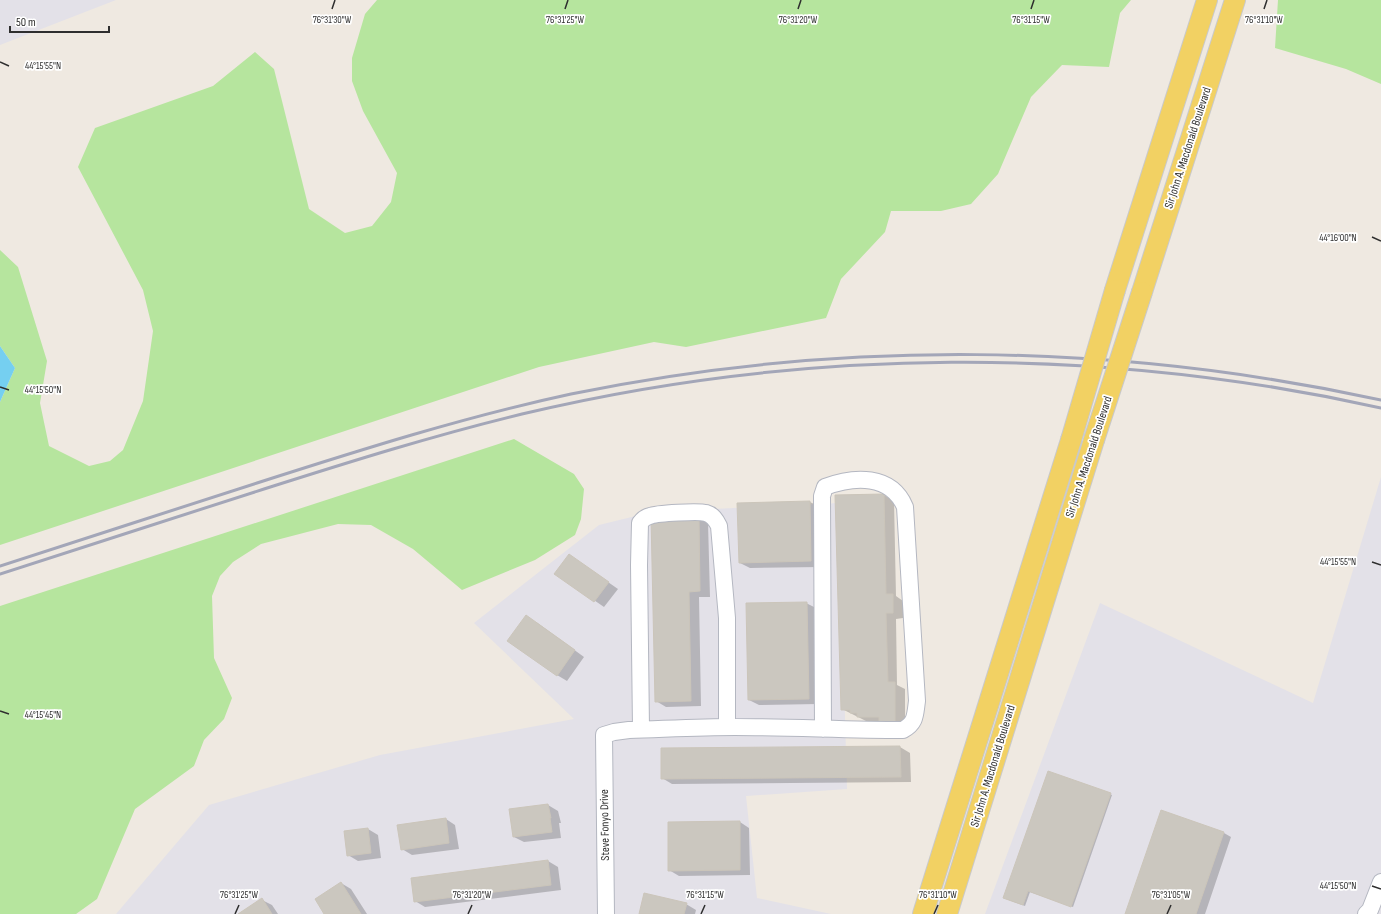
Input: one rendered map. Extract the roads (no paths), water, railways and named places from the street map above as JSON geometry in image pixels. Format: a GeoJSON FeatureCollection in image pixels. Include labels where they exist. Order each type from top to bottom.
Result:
{"type":"FeatureCollection","features":[{"type":"Feature","properties":{"kind":"main road","name":"Sir John A. Macdonald Boulevard"},"geometry":{"type":"LineString","coordinates":[[923,914],[1071,440],[1115,290],[1207,0]]}},
{"type":"Feature","properties":{"kind":"main road","name":"Sir John A. Macdonald Boulevard"},"geometry":{"type":"LineString","coordinates":[[947,914],[1094,440],[1235,0]]}},
{"type":"Feature","properties":{"kind":"street"},"geometry":{"type":"LineString","coordinates":[[727,727],[727,618],[719,526],[714,518],[706,513],[651,515],[644,518],[640,523],[639,573],[641,729],[727,727],[823,729],[903,730],[909,727],[915,718],[917,701],[905,507],[901,498],[891,488],[882,483],[863,480],[839,482],[825,487],[822,496],[823,729]]}},
{"type":"Feature","properties":{"kind":"street","name":"Steve Fonyo Drive"},"geometry":{"type":"LineString","coordinates":[[606,914],[604,735],[614,732],[641,729]]}},
{"type":"Feature","properties":{"kind":"street"},"geometry":{"type":"LineString","coordinates":[[1366,914],[1370,910],[1381,882]]}},
{"type":"Feature","properties":{"kind":"water"},"geometry":{"type":"Polygon","coordinates":[[[0,346],[15,368],[0,402],[0,346]]]}},
{"type":"Feature","properties":{"kind":"railway"},"geometry":{"type":"LineString","coordinates":[[0,566],[334,458],[412,435],[531,403],[571,394],[672,376],[773,364],[874,356],[976,355],[1078,358],[1179,367],[1280,381],[1381,400]]}},
{"type":"Feature","properties":{"kind":"railway"},"geometry":{"type":"LineString","coordinates":[[0,574],[328,469],[457,431],[522,414],[628,392],[735,376],[843,366],[951,362],[1059,365],[1167,373],[1275,387],[1381,408]]}}]}
